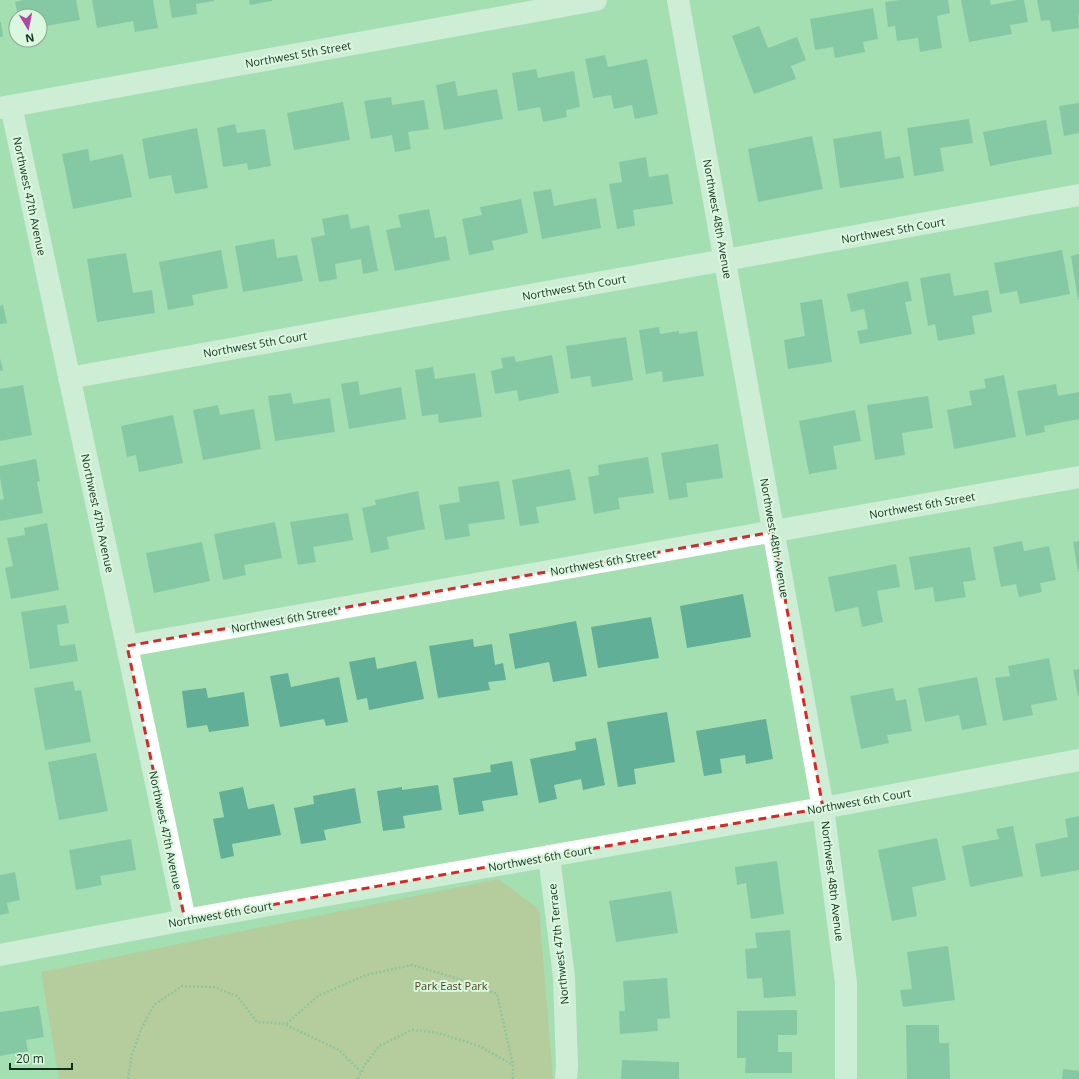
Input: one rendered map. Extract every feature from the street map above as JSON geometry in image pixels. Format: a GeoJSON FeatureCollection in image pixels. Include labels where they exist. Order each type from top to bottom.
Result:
{"type":"FeatureCollection","features":[{"type":"Feature","properties":{"kind":"street","name":"Northwest 5th Street"},"geometry":{"type":"LineString","coordinates":[[6,107],[596,0]]}},
{"type":"Feature","properties":{"kind":"street","name":"Northwest 48th Avenue"},"geometry":{"type":"LineString","coordinates":[[678,0],[823,808],[846,983],[846,1079]]}},
{"type":"Feature","properties":{"kind":"street","name":"Northwest 47th Avenue"},"geometry":{"type":"LineString","coordinates":[[6,107],[69,378],[128,646],[185,920]]}},
{"type":"Feature","properties":{"kind":"street","name":"Northwest 5th Court"},"geometry":{"type":"LineString","coordinates":[[69,378],[1079,196]]}},
{"type":"Feature","properties":{"kind":"street","name":"Northwest 6th Street"},"geometry":{"type":"LineString","coordinates":[[128,646],[1079,477]]}},
{"type":"Feature","properties":{"kind":"street","name":"Northwest 6th Court"},"geometry":{"type":"LineString","coordinates":[[0,955],[185,920],[823,808],[1079,760]]}},
{"type":"Feature","properties":{"kind":"street","name":"Northwest 47th Terrace"},"geometry":{"type":"LineString","coordinates":[[549,856],[564,977],[567,1066],[566,1079]]}},
{"type":"Feature","properties":{"kind":"path"},"geometry":{"type":"LineString","coordinates":[[286,1024],[318,996],[366,975],[412,966],[459,979],[497,994],[513,1065],[513,1079]]}},
{"type":"Feature","properties":{"kind":"path"},"geometry":{"type":"LineString","coordinates":[[128,1079],[132,1055],[141,1029],[154,1005],[182,986],[214,987],[237,996],[257,1022],[286,1024],[339,1050],[361,1072]]}},
{"type":"Feature","properties":{"kind":"path"},"geometry":{"type":"LineString","coordinates":[[358,1079],[361,1072],[379,1046],[412,1030],[438,1033],[480,1046],[513,1065]]}},
{"type":"Feature","properties":{"kind":"highlighted area"},"geometry":{"type":"Polygon","coordinates":[[[773,532],[823,808],[185,920],[127,646],[773,532]]]}},
{"type":"Feature","properties":{"kind":"green space","name":"Park East Park"},"geometry":{"type":"Polygon","coordinates":[[[498,879],[539,909],[553,1079],[59,1079],[41,972],[498,879]]]}},
{"type":"Feature","properties":{"kind":"building"},"geometry":{"type":"Polygon","coordinates":[[[23,0],[76,0],[80,20],[48,26],[48,8],[16,8],[15,2],[23,0]]]}},
{"type":"Feature","properties":{"kind":"building"},"geometry":{"type":"Polygon","coordinates":[[[92,0],[153,0],[158,28],[135,32],[133,21],[97,28],[92,0]]]}},
{"type":"Feature","properties":{"kind":"building"},"geometry":{"type":"Polygon","coordinates":[[[169,0],[214,1],[196,4],[197,14],[172,18],[169,0]]]}},
{"type":"Feature","properties":{"kind":"building"},"geometry":{"type":"Polygon","coordinates":[[[249,0],[272,0],[272,1],[250,5],[249,0]]]}},
{"type":"Feature","properties":{"kind":"building"},"geometry":{"type":"Polygon","coordinates":[[[900,0],[948,0],[950,13],[937,16],[942,48],[920,52],[918,38],[897,41],[895,26],[888,27],[885,2],[900,0]]]}},
{"type":"Feature","properties":{"kind":"building"},"geometry":{"type":"Polygon","coordinates":[[[961,0],[990,0],[991,5],[1024,0],[1028,22],[1010,25],[1012,34],[969,42],[961,0]]]}},
{"type":"Feature","properties":{"kind":"building"},"geometry":{"type":"Polygon","coordinates":[[[1037,0],[1079,0],[1079,28],[1052,32],[1050,20],[1041,21],[1037,0]]]}},
{"type":"Feature","properties":{"kind":"building"},"geometry":{"type":"Polygon","coordinates":[[[873,8],[878,39],[863,42],[865,52],[835,58],[833,47],[815,50],[810,19],[873,8]]]}},
{"type":"Feature","properties":{"kind":"building"},"geometry":{"type":"Polygon","coordinates":[[[1,22],[3,37],[0,37],[1,22]]]}},
{"type":"Feature","properties":{"kind":"building"},"geometry":{"type":"Polygon","coordinates":[[[759,26],[768,48],[797,37],[806,60],[791,66],[796,79],[754,94],[732,36],[759,26]]]}},
{"type":"Feature","properties":{"kind":"building"},"geometry":{"type":"Polygon","coordinates":[[[605,55],[608,67],[647,59],[658,114],[635,119],[632,105],[614,109],[611,95],[593,98],[585,59],[605,55]]]}},
{"type":"Feature","properties":{"kind":"building"},"geometry":{"type":"Polygon","coordinates":[[[536,69],[538,78],[574,71],[580,107],[566,110],[567,117],[543,122],[540,107],[518,111],[512,73],[536,69]]]}},
{"type":"Feature","properties":{"kind":"building"},"geometry":{"type":"Polygon","coordinates":[[[455,81],[458,96],[497,89],[503,119],[444,130],[436,85],[455,81]]]}},
{"type":"Feature","properties":{"kind":"building"},"geometry":{"type":"Polygon","coordinates":[[[391,97],[392,105],[424,100],[429,129],[408,132],[411,149],[395,152],[392,135],[371,139],[364,101],[391,97]]]}},
{"type":"Feature","properties":{"kind":"building"},"geometry":{"type":"Polygon","coordinates":[[[343,102],[350,140],[294,150],[287,113],[343,102]]]}},
{"type":"Feature","properties":{"kind":"building"},"geometry":{"type":"Polygon","coordinates":[[[1079,103],[1079,133],[1064,136],[1059,106],[1079,103]]]}},
{"type":"Feature","properties":{"kind":"building"},"geometry":{"type":"Polygon","coordinates":[[[969,119],[973,143],[940,148],[944,171],[914,176],[907,128],[969,119]]]}},
{"type":"Feature","properties":{"kind":"building"},"geometry":{"type":"Polygon","coordinates":[[[1046,120],[1052,154],[990,166],[983,132],[1046,120]]]}},
{"type":"Feature","properties":{"kind":"building"},"geometry":{"type":"Polygon","coordinates":[[[235,124],[237,133],[265,129],[271,166],[248,170],[247,163],[223,167],[217,128],[235,124]]]}},
{"type":"Feature","properties":{"kind":"building"},"geometry":{"type":"Polygon","coordinates":[[[197,128],[208,188],[175,194],[171,175],[149,179],[142,139],[197,128]]]}},
{"type":"Feature","properties":{"kind":"building"},"geometry":{"type":"Polygon","coordinates":[[[881,131],[885,159],[900,156],[904,178],[840,188],[833,139],[881,131]]]}},
{"type":"Feature","properties":{"kind":"building"},"geometry":{"type":"Polygon","coordinates":[[[812,136],[823,189],[758,202],[748,149],[812,136]]]}},
{"type":"Feature","properties":{"kind":"building"},"geometry":{"type":"Polygon","coordinates":[[[88,149],[90,161],[123,154],[132,197],[73,209],[62,154],[88,149]]]}},
{"type":"Feature","properties":{"kind":"building"},"geometry":{"type":"Polygon","coordinates":[[[646,157],[649,177],[668,174],[673,204],[633,210],[635,226],[617,229],[609,184],[622,182],[619,162],[646,157]]]}},
{"type":"Feature","properties":{"kind":"building"},"geometry":{"type":"Polygon","coordinates":[[[551,189],[554,206],[596,198],[601,228],[542,239],[533,192],[551,189]]]}},
{"type":"Feature","properties":{"kind":"building"},"geometry":{"type":"Polygon","coordinates":[[[521,199],[528,233],[492,241],[494,250],[469,255],[462,219],[482,215],[480,207],[521,199]]]}},
{"type":"Feature","properties":{"kind":"building"},"geometry":{"type":"Polygon","coordinates":[[[429,209],[435,238],[446,236],[450,260],[395,271],[386,230],[401,227],[398,215],[429,209]]]}},
{"type":"Feature","properties":{"kind":"building"},"geometry":{"type":"Polygon","coordinates":[[[348,214],[351,229],[369,225],[378,271],[363,274],[361,259],[335,264],[337,279],[319,282],[311,238],[325,235],[322,219],[348,214]]]}},
{"type":"Feature","properties":{"kind":"building"},"geometry":{"type":"Polygon","coordinates":[[[274,239],[277,258],[297,255],[303,281],[243,292],[235,246],[274,239]]]}},
{"type":"Feature","properties":{"kind":"building"},"geometry":{"type":"Polygon","coordinates":[[[221,250],[228,288],[192,295],[194,305],[168,310],[159,262],[221,250]]]}},
{"type":"Feature","properties":{"kind":"building"},"geometry":{"type":"Polygon","coordinates":[[[1062,250],[1070,294],[1020,304],[1017,291],[1000,294],[994,263],[1062,250]]]}},
{"type":"Feature","properties":{"kind":"building"},"geometry":{"type":"Polygon","coordinates":[[[126,253],[133,293],[152,290],[155,313],[97,322],[87,259],[126,253]]]}},
{"type":"Feature","properties":{"kind":"building"},"geometry":{"type":"Polygon","coordinates":[[[1079,254],[1079,300],[1078,300],[1071,256],[1079,254]]]}},
{"type":"Feature","properties":{"kind":"building"},"geometry":{"type":"Polygon","coordinates":[[[950,273],[954,296],[988,290],[992,312],[972,316],[975,334],[938,341],[935,324],[928,326],[920,278],[950,273]]]}},
{"type":"Feature","properties":{"kind":"building"},"geometry":{"type":"Polygon","coordinates":[[[908,281],[912,301],[905,302],[912,334],[860,344],[857,331],[868,329],[864,309],[851,312],[847,294],[908,281]]]}},
{"type":"Feature","properties":{"kind":"building"},"geometry":{"type":"Polygon","coordinates":[[[822,299],[832,362],[788,369],[784,340],[805,336],[800,303],[822,299]]]}},
{"type":"Feature","properties":{"kind":"building"},"geometry":{"type":"Polygon","coordinates":[[[3,305],[7,323],[0,324],[0,306],[3,305]]]}},
{"type":"Feature","properties":{"kind":"building"},"geometry":{"type":"Polygon","coordinates":[[[659,327],[660,334],[679,331],[679,334],[697,331],[704,376],[663,382],[662,371],[646,374],[639,330],[659,327]]]}},
{"type":"Feature","properties":{"kind":"building"},"geometry":{"type":"Polygon","coordinates":[[[626,337],[633,380],[592,387],[590,376],[571,379],[566,346],[626,337]]]}},
{"type":"Feature","properties":{"kind":"building"},"geometry":{"type":"Polygon","coordinates":[[[552,355],[559,393],[519,401],[517,390],[495,394],[491,371],[503,368],[501,358],[514,356],[516,362],[552,355]]]}},
{"type":"Feature","properties":{"kind":"building"},"geometry":{"type":"Polygon","coordinates":[[[0,358],[3,370],[0,371],[0,358]]]}},
{"type":"Feature","properties":{"kind":"building"},"geometry":{"type":"Polygon","coordinates":[[[433,367],[435,379],[475,373],[482,417],[439,423],[438,414],[422,416],[415,370],[433,367]]]}},
{"type":"Feature","properties":{"kind":"building"},"geometry":{"type":"Polygon","coordinates":[[[1004,375],[1016,437],[954,449],[947,410],[972,405],[969,391],[986,388],[984,379],[1004,375]]]}},
{"type":"Feature","properties":{"kind":"building"},"geometry":{"type":"Polygon","coordinates":[[[358,381],[360,395],[401,387],[406,419],[349,429],[341,384],[358,381]]]}},
{"type":"Feature","properties":{"kind":"building"},"geometry":{"type":"Polygon","coordinates":[[[1056,384],[1058,396],[1079,392],[1079,419],[1044,426],[1045,432],[1026,436],[1017,391],[1056,384]]]}},
{"type":"Feature","properties":{"kind":"building"},"geometry":{"type":"Polygon","coordinates":[[[23,385],[32,435],[0,441],[0,389],[23,385]]]}},
{"type":"Feature","properties":{"kind":"building"},"geometry":{"type":"Polygon","coordinates":[[[291,393],[293,404],[330,398],[335,432],[275,441],[268,396],[291,393]]]}},
{"type":"Feature","properties":{"kind":"building"},"geometry":{"type":"Polygon","coordinates":[[[928,396],[933,428],[902,433],[905,455],[875,460],[867,405],[928,396]]]}},
{"type":"Feature","properties":{"kind":"building"},"geometry":{"type":"Polygon","coordinates":[[[218,405],[220,415],[254,409],[261,449],[203,460],[193,410],[218,405]]]}},
{"type":"Feature","properties":{"kind":"building"},"geometry":{"type":"Polygon","coordinates":[[[855,410],[861,441],[833,446],[837,469],[809,474],[799,421],[855,410]]]}},
{"type":"Feature","properties":{"kind":"building"},"geometry":{"type":"Polygon","coordinates":[[[173,415],[183,463],[139,472],[136,455],[127,457],[121,426],[173,415]]]}},
{"type":"Feature","properties":{"kind":"building"},"geometry":{"type":"Polygon","coordinates":[[[718,444],[723,478],[686,483],[688,497],[669,500],[661,453],[718,444]]]}},
{"type":"Feature","properties":{"kind":"building"},"geometry":{"type":"Polygon","coordinates":[[[648,457],[654,493],[618,498],[620,509],[594,514],[588,477],[599,475],[598,465],[648,457]]]}},
{"type":"Feature","properties":{"kind":"building"},"geometry":{"type":"Polygon","coordinates":[[[36,459],[40,481],[37,482],[43,513],[0,521],[0,500],[4,499],[0,478],[0,466],[36,459]]]}},
{"type":"Feature","properties":{"kind":"building"},"geometry":{"type":"Polygon","coordinates":[[[570,469],[576,500],[536,507],[539,523],[520,526],[512,480],[570,469]]]}},
{"type":"Feature","properties":{"kind":"building"},"geometry":{"type":"Polygon","coordinates":[[[499,481],[505,519],[468,524],[470,536],[445,540],[439,505],[460,502],[458,487],[499,481]]]}},
{"type":"Feature","properties":{"kind":"building"},"geometry":{"type":"Polygon","coordinates":[[[418,491],[425,529],[387,537],[389,549],[371,553],[362,508],[376,505],[375,500],[418,491]]]}},
{"type":"Feature","properties":{"kind":"building"},"geometry":{"type":"Polygon","coordinates":[[[348,513],[353,540],[313,547],[316,562],[298,565],[290,522],[348,513]]]}},
{"type":"Feature","properties":{"kind":"building"},"geometry":{"type":"Polygon","coordinates":[[[275,522],[282,558],[244,565],[246,575],[223,580],[214,534],[275,522]]]}},
{"type":"Feature","properties":{"kind":"building"},"geometry":{"type":"Polygon","coordinates":[[[47,523],[59,590],[11,599],[5,568],[13,566],[7,538],[25,535],[24,528],[47,523]]]}},
{"type":"Feature","properties":{"kind":"building"},"geometry":{"type":"Polygon","coordinates":[[[1022,541],[1024,551],[1049,546],[1056,580],[1040,583],[1042,592],[1019,597],[1016,584],[1001,587],[993,547],[1022,541]]]}},
{"type":"Feature","properties":{"kind":"building"},"geometry":{"type":"Polygon","coordinates":[[[1079,541],[1079,572],[1078,572],[1073,542],[1079,541]]]}},
{"type":"Feature","properties":{"kind":"building"},"geometry":{"type":"Polygon","coordinates":[[[202,542],[210,581],[154,593],[146,553],[202,542]]]}},
{"type":"Feature","properties":{"kind":"building"},"geometry":{"type":"Polygon","coordinates":[[[970,547],[976,580],[963,582],[966,597],[935,602],[933,587],[915,590],[909,557],[970,547]]]}},
{"type":"Feature","properties":{"kind":"building"},"geometry":{"type":"Polygon","coordinates":[[[896,564],[900,587],[877,591],[883,622],[862,627],[858,607],[835,612],[828,577],[896,564]]]}},
{"type":"Feature","properties":{"kind":"building"},"geometry":{"type":"Polygon","coordinates":[[[743,594],[751,637],[687,648],[680,606],[743,594]]]}},
{"type":"Feature","properties":{"kind":"building"},"geometry":{"type":"Polygon","coordinates":[[[66,605],[69,623],[57,625],[60,646],[75,644],[78,661],[30,669],[21,612],[66,605]]]}},
{"type":"Feature","properties":{"kind":"building"},"geometry":{"type":"Polygon","coordinates":[[[651,617],[659,658],[598,668],[591,627],[651,617]]]}},
{"type":"Feature","properties":{"kind":"building"},"geometry":{"type":"Polygon","coordinates":[[[576,621],[587,676],[553,682],[549,662],[515,669],[509,634],[576,621]]]}},
{"type":"Feature","properties":{"kind":"building"},"geometry":{"type":"Polygon","coordinates":[[[473,639],[474,647],[492,644],[495,665],[503,663],[506,680],[488,682],[490,690],[438,698],[429,646],[473,639]]]}},
{"type":"Feature","properties":{"kind":"building"},"geometry":{"type":"Polygon","coordinates":[[[375,657],[377,669],[416,661],[424,699],[369,710],[367,698],[357,700],[349,662],[375,657]]]}},
{"type":"Feature","properties":{"kind":"building"},"geometry":{"type":"Polygon","coordinates":[[[1049,658],[1057,700],[1031,705],[1033,715],[1003,721],[995,678],[1010,676],[1008,666],[1049,658]]]}},
{"type":"Feature","properties":{"kind":"building"},"geometry":{"type":"Polygon","coordinates":[[[1079,669],[1079,696],[1078,696],[1073,670],[1079,669]]]}},
{"type":"Feature","properties":{"kind":"building"},"geometry":{"type":"Polygon","coordinates":[[[288,673],[291,687],[339,677],[348,722],[326,726],[324,719],[280,727],[270,676],[288,673]]]}},
{"type":"Feature","properties":{"kind":"building"},"geometry":{"type":"Polygon","coordinates":[[[977,677],[987,725],[962,730],[959,715],[925,722],[918,688],[977,677]]]}},
{"type":"Feature","properties":{"kind":"building"},"geometry":{"type":"Polygon","coordinates":[[[73,681],[75,691],[81,690],[91,742],[45,750],[34,688],[73,681]]]}},
{"type":"Feature","properties":{"kind":"building"},"geometry":{"type":"Polygon","coordinates":[[[206,688],[208,698],[244,692],[249,726],[209,732],[207,725],[187,728],[182,691],[206,688]]]}},
{"type":"Feature","properties":{"kind":"building"},"geometry":{"type":"Polygon","coordinates":[[[893,688],[896,701],[906,699],[912,731],[887,735],[889,743],[861,749],[850,696],[893,688]]]}},
{"type":"Feature","properties":{"kind":"building"},"geometry":{"type":"Polygon","coordinates":[[[667,712],[675,762],[634,769],[636,784],[618,787],[607,722],[667,712]]]}},
{"type":"Feature","properties":{"kind":"building"},"geometry":{"type":"Polygon","coordinates":[[[766,719],[773,759],[746,764],[745,755],[720,759],[722,773],[704,776],[696,731],[766,719]]]}},
{"type":"Feature","properties":{"kind":"building"},"geometry":{"type":"Polygon","coordinates":[[[596,738],[605,785],[583,790],[581,779],[554,785],[557,799],[539,803],[530,759],[576,750],[575,742],[596,738]]]}},
{"type":"Feature","properties":{"kind":"building"},"geometry":{"type":"Polygon","coordinates":[[[96,753],[108,811],[59,820],[48,762],[96,753]]]}},
{"type":"Feature","properties":{"kind":"building"},"geometry":{"type":"Polygon","coordinates":[[[512,761],[518,795],[482,801],[484,811],[459,815],[453,778],[491,772],[490,765],[512,761]]]}},
{"type":"Feature","properties":{"kind":"building"},"geometry":{"type":"Polygon","coordinates":[[[438,785],[442,810],[403,816],[405,828],[383,831],[377,791],[402,787],[402,790],[438,785]]]}},
{"type":"Feature","properties":{"kind":"building"},"geometry":{"type":"Polygon","coordinates":[[[243,787],[248,809],[274,804],[281,835],[232,844],[234,856],[221,859],[213,819],[224,817],[219,792],[243,787]]]}},
{"type":"Feature","properties":{"kind":"building"},"geometry":{"type":"Polygon","coordinates":[[[355,788],[361,823],[324,830],[326,840],[301,844],[294,808],[314,804],[313,796],[355,788]]]}},
{"type":"Feature","properties":{"kind":"building"},"geometry":{"type":"Polygon","coordinates":[[[1079,816],[1079,870],[1041,877],[1035,844],[1068,837],[1065,819],[1079,816]]]}},
{"type":"Feature","properties":{"kind":"building"},"geometry":{"type":"Polygon","coordinates":[[[1013,826],[1023,876],[970,887],[962,846],[999,839],[996,829],[1013,826]]]}},
{"type":"Feature","properties":{"kind":"building"},"geometry":{"type":"Polygon","coordinates":[[[937,838],[946,880],[912,887],[917,916],[892,921],[878,850],[937,838]]]}},
{"type":"Feature","properties":{"kind":"building"},"geometry":{"type":"Polygon","coordinates":[[[131,839],[136,870],[100,876],[102,885],[76,890],[69,850],[131,839]]]}},
{"type":"Feature","properties":{"kind":"building"},"geometry":{"type":"Polygon","coordinates":[[[777,861],[784,914],[751,919],[746,883],[737,885],[735,867],[777,861]]]}},
{"type":"Feature","properties":{"kind":"building"},"geometry":{"type":"Polygon","coordinates":[[[15,872],[20,900],[7,903],[9,913],[0,915],[0,875],[15,872]]]}},
{"type":"Feature","properties":{"kind":"building"},"geometry":{"type":"Polygon","coordinates":[[[671,891],[678,933],[616,942],[609,901],[671,891]]]}},
{"type":"Feature","properties":{"kind":"building"},"geometry":{"type":"Polygon","coordinates":[[[790,930],[796,996],[764,998],[762,978],[747,979],[745,949],[757,948],[755,933],[790,930]]]}},
{"type":"Feature","properties":{"kind":"building"},"geometry":{"type":"Polygon","coordinates":[[[948,946],[955,1000],[903,1007],[900,990],[912,989],[907,952],[948,946]]]}},
{"type":"Feature","properties":{"kind":"building"},"geometry":{"type":"Polygon","coordinates":[[[667,978],[670,1018],[657,1019],[658,1031],[620,1034],[619,1011],[625,1011],[623,981],[667,978]]]}},
{"type":"Feature","properties":{"kind":"building"},"geometry":{"type":"Polygon","coordinates":[[[39,1006],[44,1037],[26,1040],[28,1051],[0,1056],[0,1012],[39,1006]]]}},
{"type":"Feature","properties":{"kind":"building"},"geometry":{"type":"Polygon","coordinates":[[[797,1010],[797,1035],[778,1035],[778,1052],[792,1052],[792,1073],[745,1073],[746,1058],[737,1058],[737,1011],[797,1010]]]}},
{"type":"Feature","properties":{"kind":"building"},"geometry":{"type":"Polygon","coordinates":[[[906,1025],[939,1025],[939,1043],[949,1043],[950,1079],[907,1079],[906,1025]]]}},
{"type":"Feature","properties":{"kind":"building"},"geometry":{"type":"Polygon","coordinates":[[[622,1060],[679,1062],[679,1079],[621,1079],[622,1060]]]}},
{"type":"Feature","properties":{"kind":"building"},"geometry":{"type":"Polygon","coordinates":[[[1063,1069],[1079,1071],[1079,1079],[1062,1079],[1063,1069]]]}}]}
